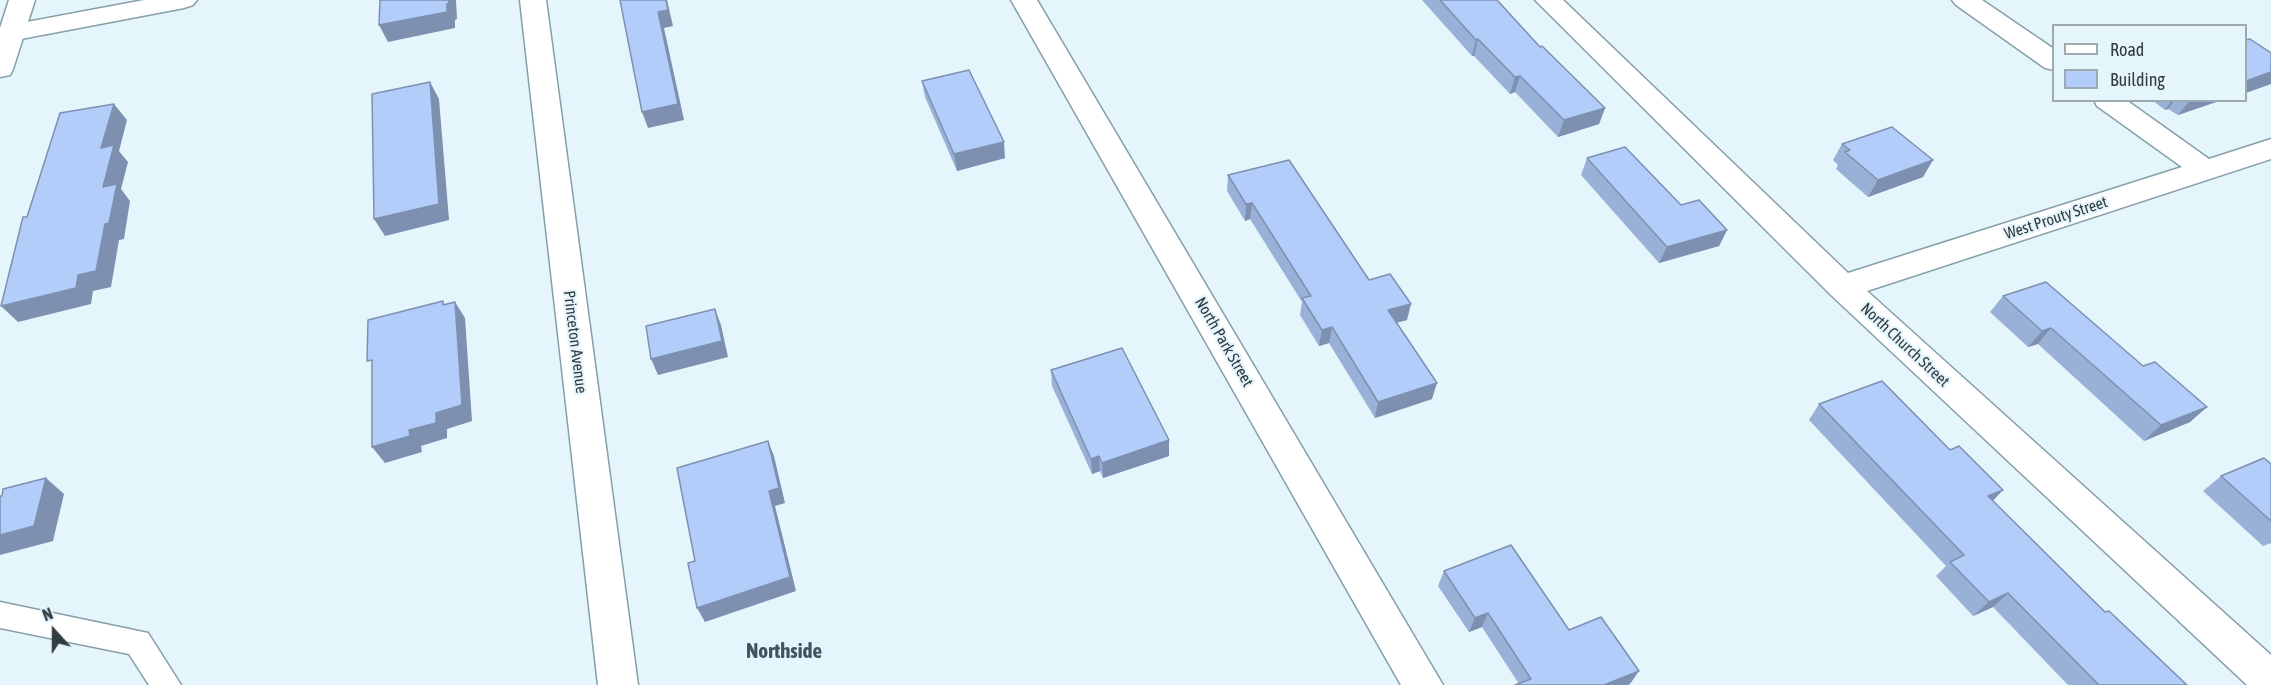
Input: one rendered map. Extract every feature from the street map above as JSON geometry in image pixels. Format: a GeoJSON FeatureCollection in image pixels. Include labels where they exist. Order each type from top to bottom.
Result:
{"type":"FeatureCollection","features":[{"type":"Feature","properties":{"kind":"street"},"geometry":{"type":"LineString","coordinates":[[0,69],[6,34],[22,0]]}},
{"type":"Feature","properties":{"kind":"street"},"geometry":{"type":"LineString","coordinates":[[6,34],[184,0]]}},
{"type":"Feature","properties":{"kind":"street","name":"Princeton Avenue"},"geometry":{"type":"LineString","coordinates":[[533,0],[618,685]]}},
{"type":"Feature","properties":{"kind":"street","name":"North Park Street"},"geometry":{"type":"LineString","coordinates":[[1024,0],[1423,685]]}},
{"type":"Feature","properties":{"kind":"street","name":"North Church Street"},"geometry":{"type":"LineString","coordinates":[[1548,0],[1842,287],[2271,681]]}},
{"type":"Feature","properties":{"kind":"street"},"geometry":{"type":"LineString","coordinates":[[1965,0],[2052,61]]}},
{"type":"Feature","properties":{"kind":"street"},"geometry":{"type":"LineString","coordinates":[[2110,102],[2205,170]]}},
{"type":"Feature","properties":{"kind":"street","name":"West Prouty Street"},"geometry":{"type":"LineString","coordinates":[[1842,287],[2271,149]]}},
{"type":"Feature","properties":{"kind":"lane"},"geometry":{"type":"LineString","coordinates":[[0,615],[138,642],[166,685]]}},
{"type":"Feature","properties":{"kind":"building"},"geometry":{"type":"Polygon","coordinates":[[[380,0],[449,0],[449,3],[447,12],[379,25],[380,0]]]}},
{"type":"Feature","properties":{"kind":"building"},"geometry":{"type":"Polygon","coordinates":[[[620,0],[666,0],[668,10],[658,12],[678,104],[642,112],[620,0]]]}},
{"type":"Feature","properties":{"kind":"building"},"geometry":{"type":"Polygon","coordinates":[[[1440,0],[1497,0],[1540,47],[1542,46],[1605,108],[1564,120],[1520,76],[1515,77],[1478,39],[1476,40],[1440,0]]]}},
{"type":"Feature","properties":{"kind":"building"},"geometry":{"type":"Polygon","coordinates":[[[2250,39],[2271,53],[2271,72],[2247,81],[2247,40],[2250,39]]]}},
{"type":"Feature","properties":{"kind":"building"},"geometry":{"type":"Polygon","coordinates":[[[969,70],[1004,142],[954,154],[922,81],[969,70]]]}},
{"type":"Feature","properties":{"kind":"building"},"geometry":{"type":"Polygon","coordinates":[[[430,82],[439,204],[374,219],[372,94],[430,82]]]}},
{"type":"Feature","properties":{"kind":"building"},"geometry":{"type":"Polygon","coordinates":[[[114,104],[101,148],[114,145],[103,187],[117,184],[109,223],[105,224],[96,271],[78,275],[76,288],[1,306],[23,217],[27,217],[60,113],[114,104]]]}},
{"type":"Feature","properties":{"kind":"building"},"geometry":{"type":"Polygon","coordinates":[[[1892,127],[1933,160],[1878,180],[1845,152],[1850,150],[1842,144],[1892,127]]]}},
{"type":"Feature","properties":{"kind":"building"},"geometry":{"type":"Polygon","coordinates":[[[1625,147],[1681,205],[1699,200],[1727,230],[1667,247],[1587,158],[1625,147]]]}},
{"type":"Feature","properties":{"kind":"building"},"geometry":{"type":"Polygon","coordinates":[[[1289,160],[1369,280],[1390,274],[1411,304],[1388,310],[1437,383],[1378,402],[1332,327],[1322,330],[1302,298],[1311,296],[1252,203],[1246,204],[1228,175],[1289,160]]]}},
{"type":"Feature","properties":{"kind":"building"},"geometry":{"type":"Polygon","coordinates":[[[2046,282],[2143,366],[2155,362],[2207,407],[2161,425],[2051,328],[2042,331],[2003,296],[2046,282]]]}},
{"type":"Feature","properties":{"kind":"building"},"geometry":{"type":"Polygon","coordinates":[[[443,301],[443,305],[455,302],[462,405],[436,413],[436,423],[409,430],[410,436],[372,447],[372,360],[367,361],[368,320],[443,301]]]}},
{"type":"Feature","properties":{"kind":"building"},"geometry":{"type":"Polygon","coordinates":[[[715,309],[722,341],[651,359],[646,326],[715,309]]]}},
{"type":"Feature","properties":{"kind":"building"},"geometry":{"type":"Polygon","coordinates":[[[1122,348],[1169,440],[1102,463],[1099,456],[1091,459],[1051,370],[1122,348]]]}},
{"type":"Feature","properties":{"kind":"building"},"geometry":{"type":"Polygon","coordinates":[[[1882,381],[1950,450],[1959,446],[2003,490],[1988,496],[2105,612],[2109,611],[2187,685],[2099,685],[2008,593],[1989,602],[1950,562],[1964,555],[1819,404],[1882,381]]]}},
{"type":"Feature","properties":{"kind":"building"},"geometry":{"type":"Polygon","coordinates":[[[768,441],[779,488],[769,491],[790,577],[697,608],[688,563],[695,561],[677,468],[768,441]]]}},
{"type":"Feature","properties":{"kind":"building"},"geometry":{"type":"Polygon","coordinates":[[[2264,458],[2271,464],[2271,521],[2221,476],[2264,458]]]}},
{"type":"Feature","properties":{"kind":"building"},"geometry":{"type":"Polygon","coordinates":[[[46,478],[34,526],[0,535],[0,496],[2,496],[3,489],[46,478]]]}},
{"type":"Feature","properties":{"kind":"building"},"geometry":{"type":"Polygon","coordinates":[[[1511,545],[1569,630],[1601,617],[1639,671],[1604,685],[1515,685],[1531,679],[1488,613],[1475,618],[1444,571],[1511,545]]]}},
{"type":"Feature","properties":{"kind":"district","name":"Northside"},"geometry":{"type":"Point","coordinates":[784,651]}}]}
